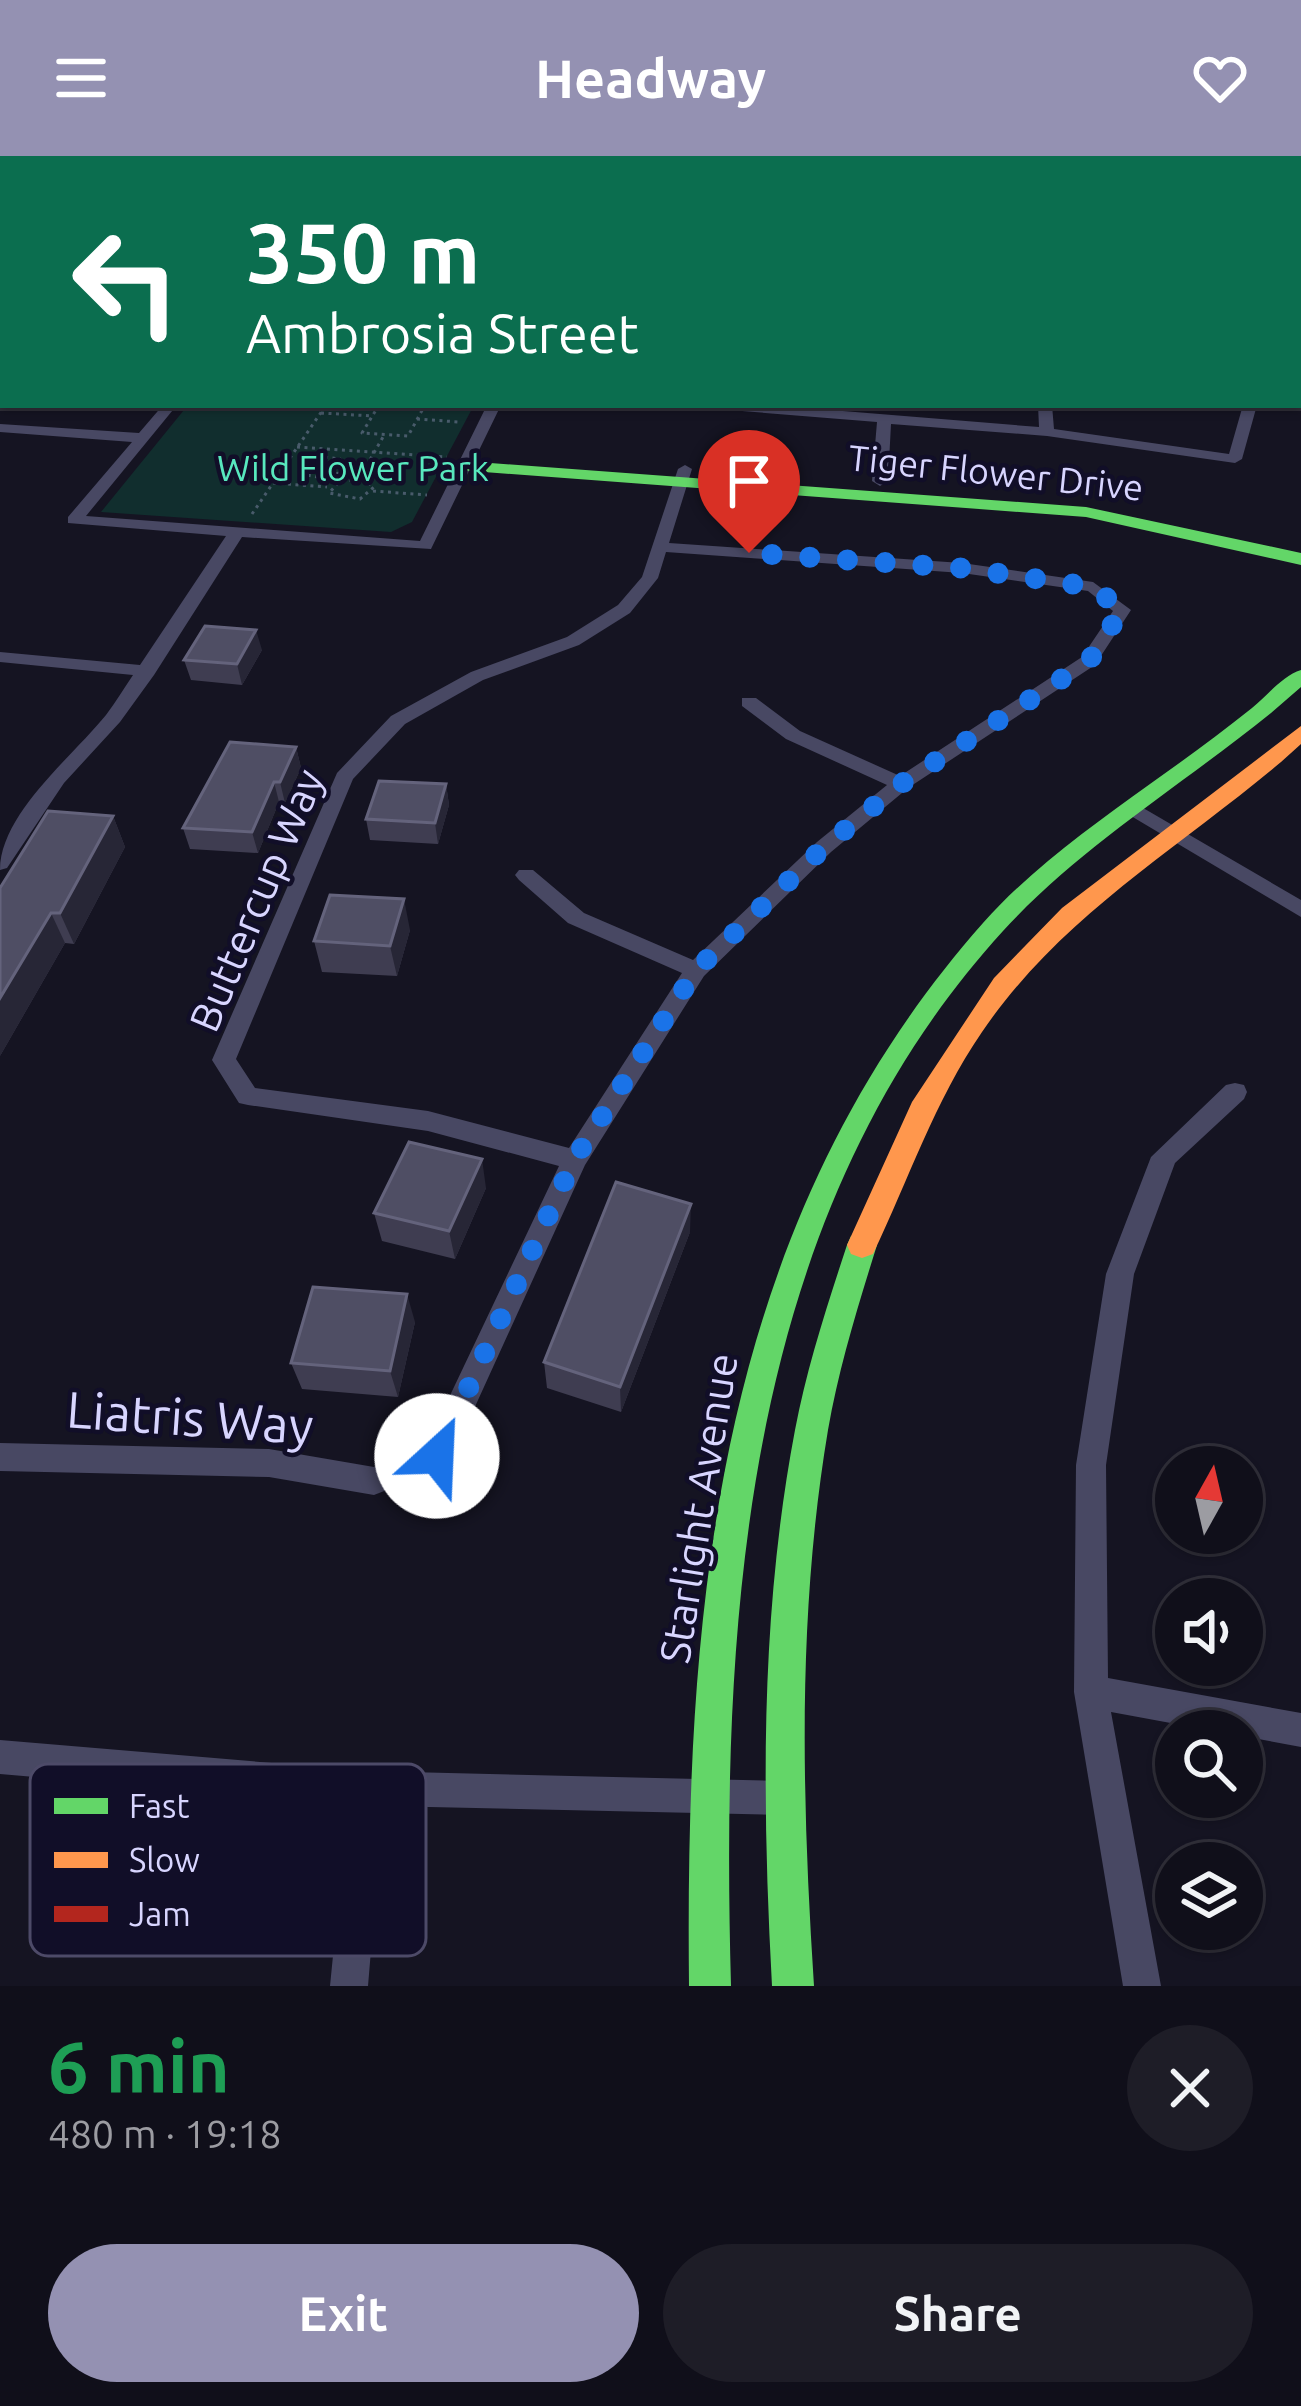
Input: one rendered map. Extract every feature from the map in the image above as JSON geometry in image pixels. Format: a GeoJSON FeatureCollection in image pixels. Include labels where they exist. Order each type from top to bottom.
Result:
{"type":"FeatureCollection","features":[{"type":"Feature","properties":{"kind":"street"},"geometry":{"type":"LineString","coordinates":[[168,408],[74,520],[242,528],[425,546],[493,408]]}},
{"type":"Feature","properties":{"kind":"street"},"geometry":{"type":"LineString","coordinates":[[746,408],[1047,432],[1235,459],[1249,408]]}},
{"type":"Feature","properties":{"kind":"street"},"geometry":{"type":"LineString","coordinates":[[1045,408],[1047,432]]}},
{"type":"Feature","properties":{"kind":"street"},"geometry":{"type":"LineString","coordinates":[[880,481],[884,422]]}},
{"type":"Feature","properties":{"kind":"street"},"geometry":{"type":"LineString","coordinates":[[0,428],[143,438]]}},
{"type":"Feature","properties":{"kind":"street","name":"Tiger Flower Drive"},"geometry":{"type":"LineString","coordinates":[[468,460],[1086,512],[1301,560]]}},
{"type":"Feature","properties":{"kind":"street","name":"Tiger Flower Drive"},"geometry":{"type":"LineString","coordinates":[[683,475],[880,481],[1083,498],[1172,513],[1301,548]]}},
{"type":"Feature","properties":{"kind":"street","name":"Buttercup Way"},"geometry":{"type":"LineString","coordinates":[[574,1160],[428,1121],[248,1096],[224,1060],[344,777],[398,720],[477,676],[573,641],[624,608],[650,578],[664,547],[683,475]]}},
{"type":"Feature","properties":{"kind":"street"},"geometry":{"type":"LineString","coordinates":[[0,863],[7,840],[113,718],[242,528]]}},
{"type":"Feature","properties":{"kind":"street"},"geometry":{"type":"LineString","coordinates":[[574,1160],[696,970],[824,847],[901,784],[1089,661],[1122,610],[1093,587],[962,568],[664,547]]}},
{"type":"Feature","properties":{"kind":"street"},"geometry":{"type":"LineString","coordinates":[[0,657],[148,670]]}},
{"type":"Feature","properties":{"kind":"street","name":"Starlight Avenue"},"geometry":{"type":"LineString","coordinates":[[710,1986],[701,1799],[717,1610],[740,1454],[770,1324],[814,1203],[874,1083],[935,992],[1041,879],[1251,728],[1301,676]]}},
{"type":"Feature","properties":{"kind":"street"},"geometry":{"type":"LineString","coordinates":[[749,702],[794,735],[901,784]]}},
{"type":"Feature","properties":{"kind":"street"},"geometry":{"type":"LineString","coordinates":[[793,1986],[782,1798],[787,1621],[805,1468],[830,1340],[868,1222],[923,1103],[980,1013],[1082,902],[1301,732]]}},
{"type":"Feature","properties":{"kind":"street"},"geometry":{"type":"LineString","coordinates":[[1138,811],[1301,910]]}},
{"type":"Feature","properties":{"kind":"street"},"geometry":{"type":"LineString","coordinates":[[526,875],[576,918],[696,970]]}},
{"type":"Feature","properties":{"kind":"street"},"geometry":{"type":"LineString","coordinates":[[1142,1986],[1091,1692],[1091,1465],[1120,1274],[1164,1157],[1235,1092]]}},
{"type":"Feature","properties":{"kind":"street","name":"Liatris Way"},"geometry":{"type":"LineString","coordinates":[[0,1457],[269,1463],[374,1481],[437,1456],[574,1160]]}},
{"type":"Feature","properties":{"kind":"street"},"geometry":{"type":"LineString","coordinates":[[1091,1692],[1301,1730]]}},
{"type":"Feature","properties":{"kind":"street"},"geometry":{"type":"LineString","coordinates":[[0,1757],[83,1764]]}},
{"type":"Feature","properties":{"kind":"street"},"geometry":{"type":"LineString","coordinates":[[426,1790],[782,1798]]}},
{"type":"Feature","properties":{"kind":"street"},"geometry":{"type":"LineString","coordinates":[[349,1986],[352,1956]]}},
{"type":"Feature","properties":{"kind":"path"},"geometry":{"type":"LineString","coordinates":[[242,528],[324,408]]}},
{"type":"Feature","properties":{"kind":"path"},"geometry":{"type":"LineString","coordinates":[[377,408],[362,433],[408,436],[423,408]]}},
{"type":"Feature","properties":{"kind":"path"},"geometry":{"type":"LineString","coordinates":[[321,413],[373,416]]}},
{"type":"Feature","properties":{"kind":"path"},"geometry":{"type":"LineString","coordinates":[[417,419],[466,423]]}},
{"type":"Feature","properties":{"kind":"path"},"geometry":{"type":"LineString","coordinates":[[359,479],[385,435]]}},
{"type":"Feature","properties":{"kind":"path"},"geometry":{"type":"LineString","coordinates":[[297,447],[468,460]]}},
{"type":"Feature","properties":{"kind":"path"},"geometry":{"type":"LineString","coordinates":[[347,470],[344,461],[333,458],[302,467],[302,474],[318,479],[347,470],[364,471]]}},
{"type":"Feature","properties":{"kind":"path"},"geometry":{"type":"LineString","coordinates":[[314,486],[318,479]]}},
{"type":"Feature","properties":{"kind":"path"},"geometry":{"type":"LineString","coordinates":[[273,483],[330,488],[359,479],[373,484],[373,491]]}},
{"type":"Feature","properties":{"kind":"path"},"geometry":{"type":"LineString","coordinates":[[330,488],[332,496],[343,500],[373,491],[448,497]]}},
{"type":"Feature","properties":{"kind":"green space","name":"Wild Flower Park"},"geometry":{"type":"Polygon","coordinates":[[[186,408],[472,408],[412,522],[391,532],[101,512],[186,408]]]}},
{"type":"Feature","properties":{"kind":"building"},"geometry":{"type":"Polygon","coordinates":[[[205,626],[256,630],[237,664],[184,660],[205,626]]]}},
{"type":"Feature","properties":{"kind":"building"},"geometry":{"type":"Polygon","coordinates":[[[230,742],[296,747],[252,832],[183,828],[230,742]]]}},
{"type":"Feature","properties":{"kind":"building"},"geometry":{"type":"Polygon","coordinates":[[[379,781],[446,784],[435,823],[366,819],[379,781]]]}},
{"type":"Feature","properties":{"kind":"building"},"geometry":{"type":"Polygon","coordinates":[[[48,811],[113,816],[60,913],[51,913],[0,998],[0,888],[48,811]]]}},
{"type":"Feature","properties":{"kind":"building"},"geometry":{"type":"Polygon","coordinates":[[[330,895],[404,899],[390,946],[314,941],[330,895]]]}},
{"type":"Feature","properties":{"kind":"building"},"geometry":{"type":"Polygon","coordinates":[[[409,1142],[482,1159],[449,1231],[374,1213],[409,1142]]]}},
{"type":"Feature","properties":{"kind":"building"},"geometry":{"type":"Polygon","coordinates":[[[616,1182],[691,1204],[620,1387],[544,1362],[616,1182]]]}},
{"type":"Feature","properties":{"kind":"building"},"geometry":{"type":"Polygon","coordinates":[[[313,1287],[407,1294],[390,1371],[291,1363],[313,1287]]]}},
{"type":"Feature","properties":{"kind":"traffic: fast"},"geometry":{"type":"LineString","coordinates":[[464,466],[1086,512],[1301,559]]}},
{"type":"Feature","properties":{"kind":"traffic: fast"},"geometry":{"type":"LineString","coordinates":[[710,1986],[711,1705],[724,1564],[747,1426],[784,1291],[835,1162],[904,1041],[992,928],[1064,860],[1225,740],[1301,676]]}},
{"type":"Feature","properties":{"kind":"traffic: fast"},"geometry":{"type":"LineString","coordinates":[[793,1986],[784,1798],[788,1611],[812,1426],[833,1335],[862,1245]]}},
{"type":"Feature","properties":{"kind":"traffic: slow"},"geometry":{"type":"LineString","coordinates":[[862,1245],[921,1110],[973,1024],[1003,985],[1071,914],[1246,781],[1301,732]]}},
{"type":"Feature","properties":{"kind":"route"},"geometry":{"type":"LineString","coordinates":[[437,1456],[574,1160],[696,970],[824,847],[901,784],[1089,661],[1122,610],[1093,587],[962,568],[749,553]]}}]}
